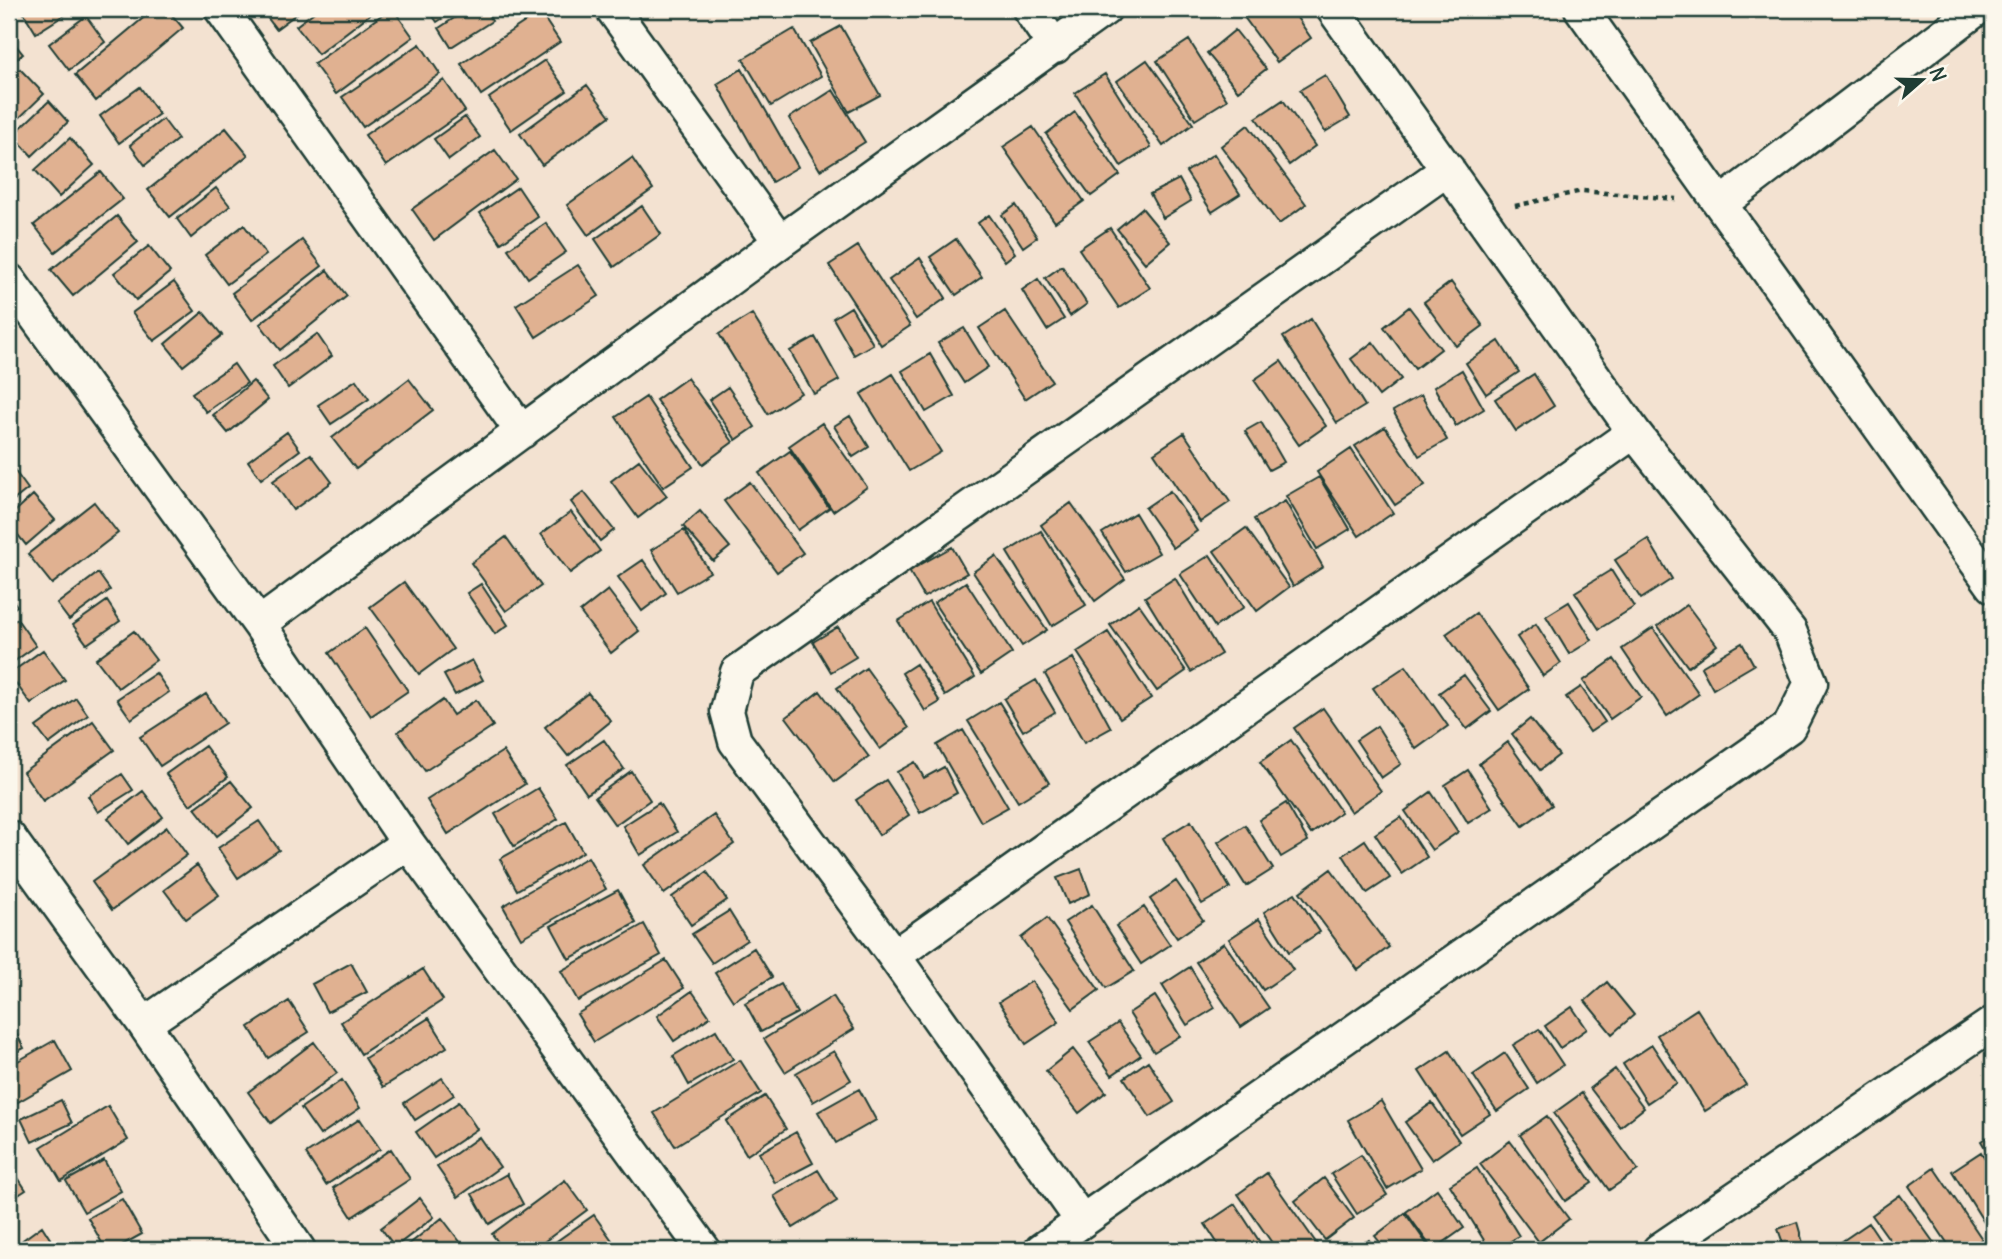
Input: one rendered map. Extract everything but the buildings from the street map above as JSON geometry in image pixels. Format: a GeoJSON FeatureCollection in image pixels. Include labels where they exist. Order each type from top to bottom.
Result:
{"type":"FeatureCollection","features":[{"type":"Feature","properties":{"kind":"street"},"geometry":{"type":"LineString","coordinates":[[221,9],[522,432]]}},
{"type":"Feature","properties":{"kind":"street"},"geometry":{"type":"LineString","coordinates":[[612,9],[780,242]]}},
{"type":"Feature","properties":{"kind":"street"},"geometry":{"type":"LineString","coordinates":[[1029,9],[1055,47]]}},
{"type":"Feature","properties":{"kind":"street"},"geometry":{"type":"LineString","coordinates":[[259,624],[780,242],[1105,9]]}},
{"type":"Feature","properties":{"kind":"street"},"geometry":{"type":"LineString","coordinates":[[1041,1250],[1789,727],[1811,683],[1790,631],[1634,432],[1333,9]]}},
{"type":"Feature","properties":{"kind":"street"},"geometry":{"type":"LineString","coordinates":[[1581,9],[1993,586]]}},
{"type":"Feature","properties":{"kind":"street"},"geometry":{"type":"LineString","coordinates":[[1722,203],[1977,9]]}},
{"type":"Feature","properties":{"kind":"street"},"geometry":{"type":"LineString","coordinates":[[1082,1221],[894,956],[735,741],[727,711],[737,672],[1448,169]]}},
{"type":"Feature","properties":{"kind":"street"},"geometry":{"type":"LineString","coordinates":[[9,280],[259,624],[408,843],[705,1250]]}},
{"type":"Feature","properties":{"kind":"street"},"geometry":{"type":"LineString","coordinates":[[894,956],[1634,432]]}},
{"type":"Feature","properties":{"kind":"street"},"geometry":{"type":"LineString","coordinates":[[9,837],[144,1024],[299,1250]]}},
{"type":"Feature","properties":{"kind":"street"},"geometry":{"type":"LineString","coordinates":[[144,1024],[408,843]]}},
{"type":"Feature","properties":{"kind":"street"},"geometry":{"type":"LineString","coordinates":[[1659,1250],[1993,1023]]}},
{"type":"Feature","properties":{"kind":"path"},"geometry":{"type":"LineString","coordinates":[[1480,214],[1582,191],[1722,203]]}}]}
